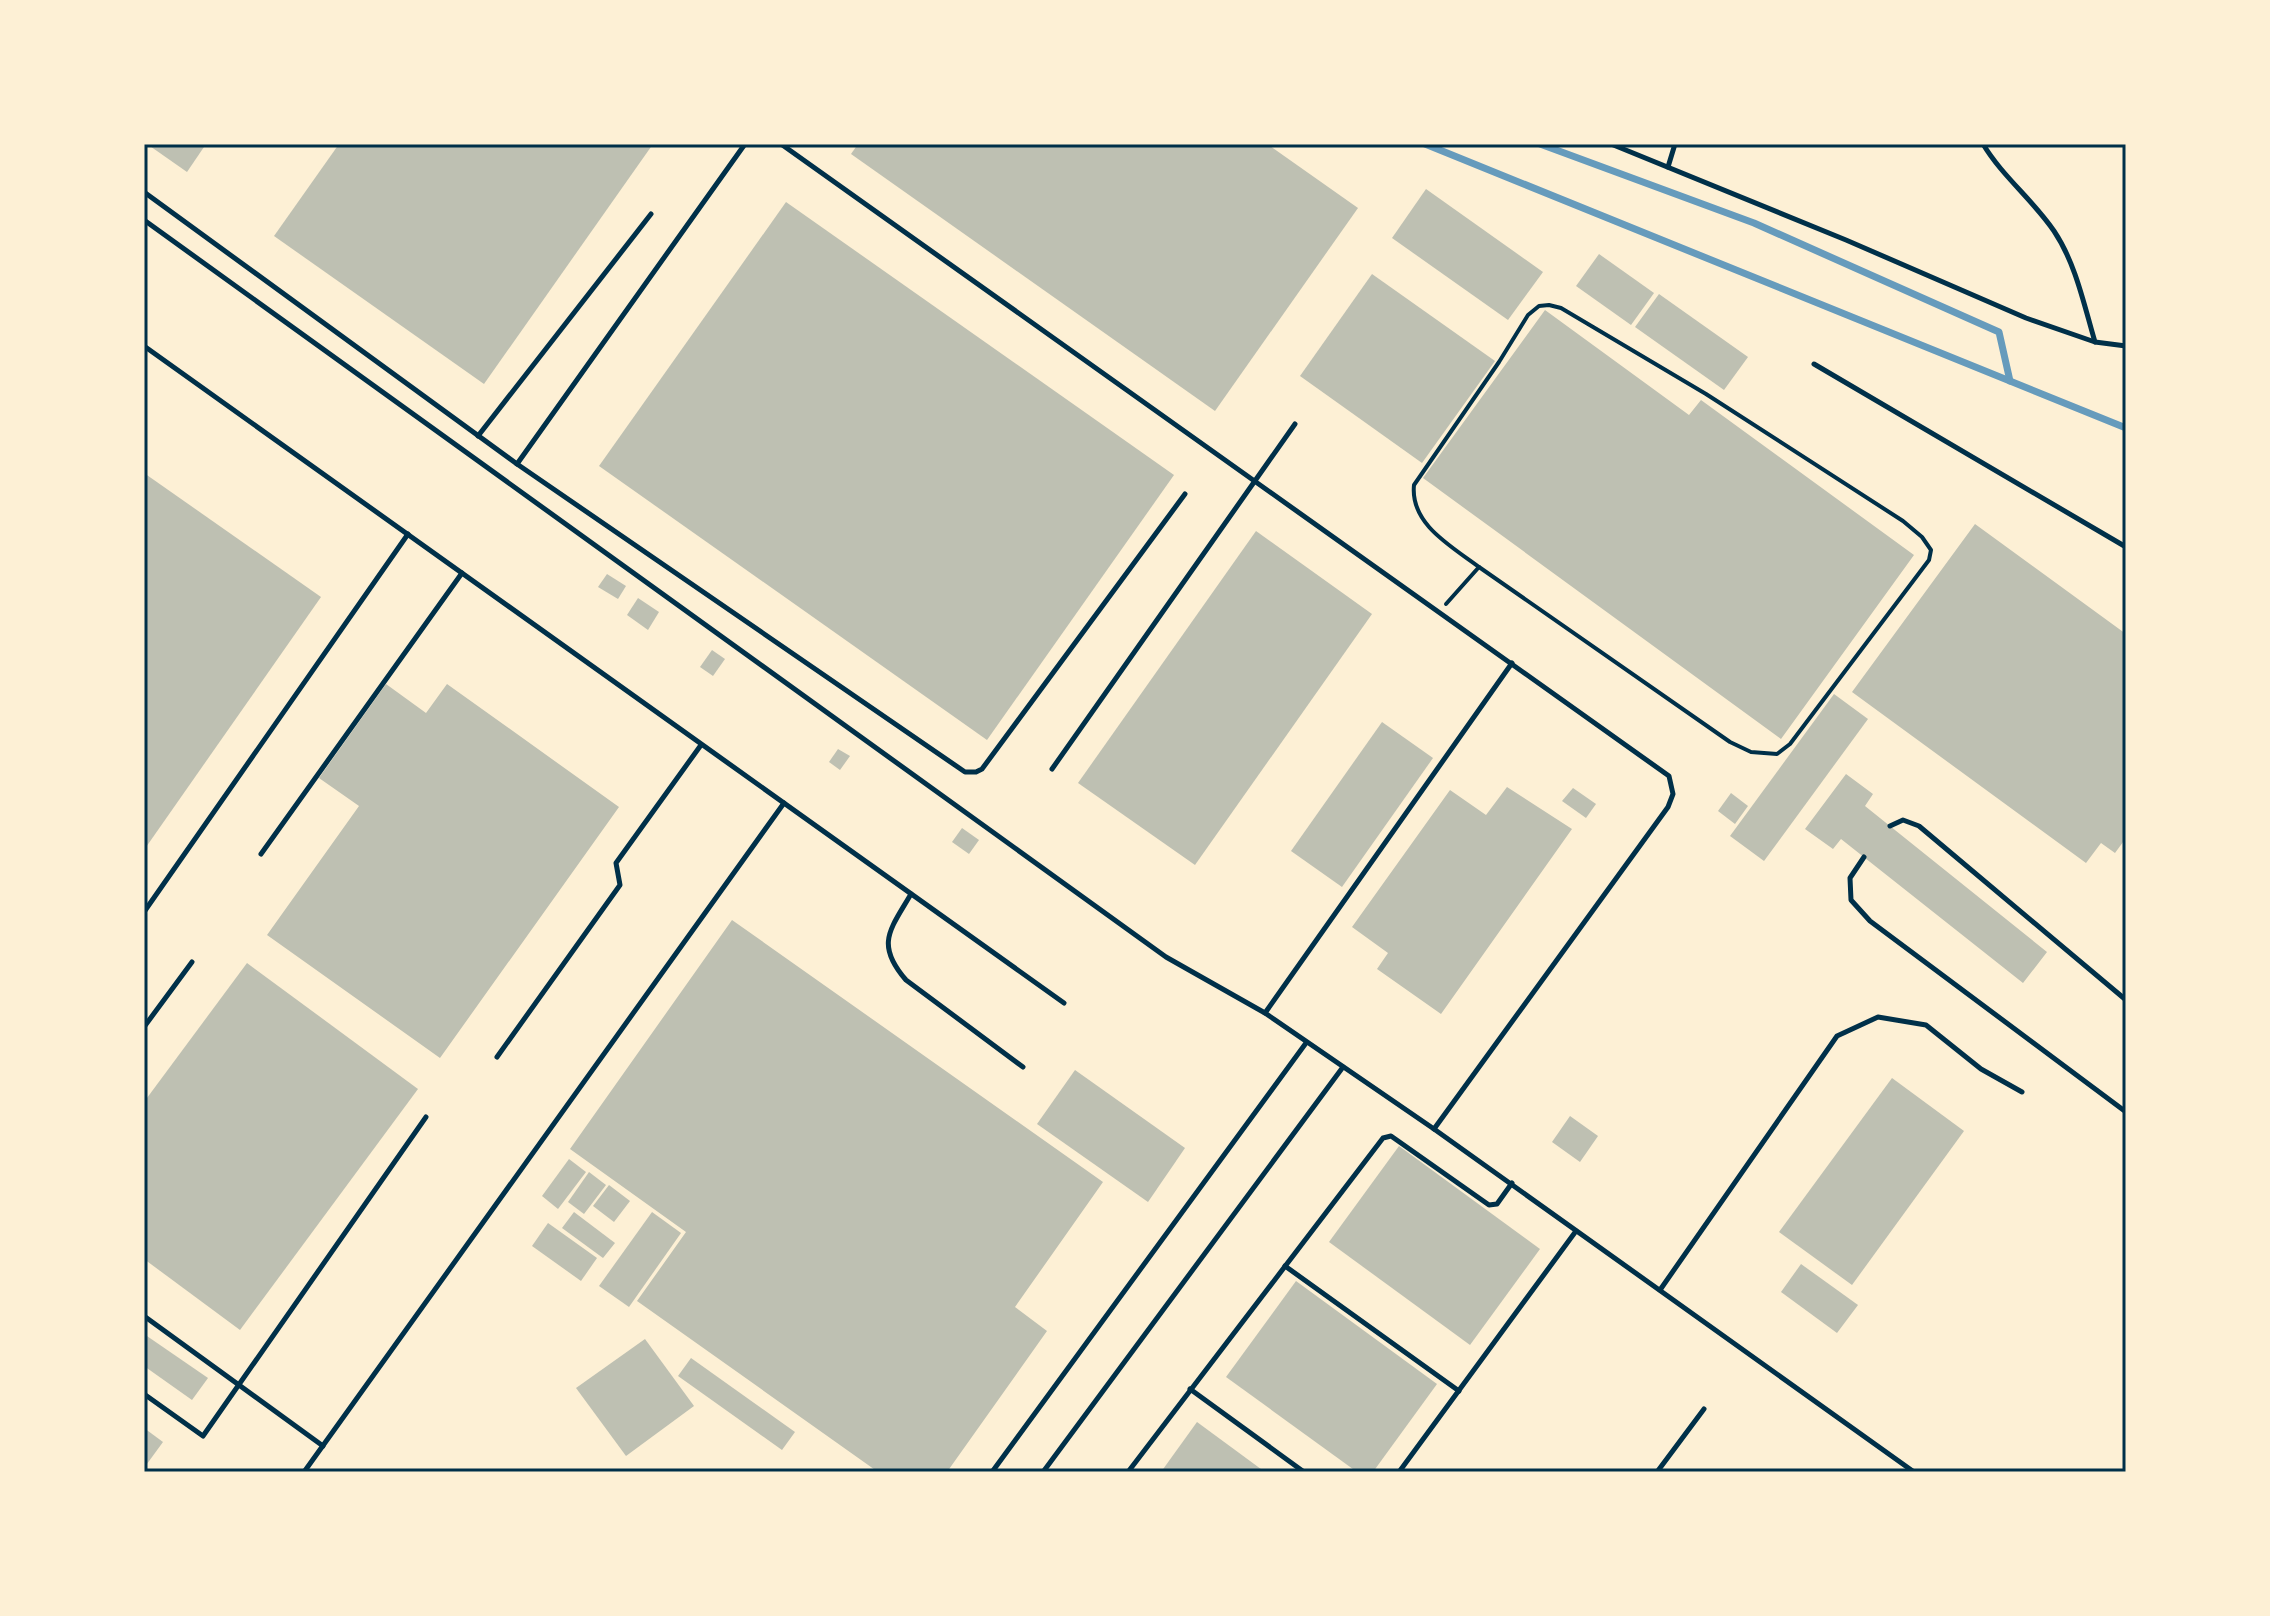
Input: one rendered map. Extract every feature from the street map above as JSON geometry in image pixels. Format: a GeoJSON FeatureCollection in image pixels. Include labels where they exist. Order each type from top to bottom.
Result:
{"type":"FeatureCollection","features":[{"type":"Feature","properties":{"kind":"lane"},"geometry":{"type":"LineString","coordinates":[[517,464],[745,144]]}},
{"type":"Feature","properties":{"kind":"lane"},"geometry":{"type":"LineString","coordinates":[[781,144],[1669,776],[1673,794],[1668,807],[1434,1129]]}},
{"type":"Feature","properties":{"kind":"lane"},"geometry":{"type":"LineString","coordinates":[[1611,144],[2026,318],[2095,342],[2126,346]]}},
{"type":"Feature","properties":{"kind":"lane"},"geometry":{"type":"LineString","coordinates":[[1668,167],[1675,144]]}},
{"type":"Feature","properties":{"kind":"lane"},"geometry":{"type":"LineString","coordinates":[[1983,144],[1992,160],[2055,232],[2070,260],[2095,342]]}},
{"type":"Feature","properties":{"kind":"lane"},"geometry":{"type":"LineString","coordinates":[[144,192],[517,464],[965,772],[982,769],[1185,494]]}},
{"type":"Feature","properties":{"kind":"lane"},"geometry":{"type":"LineString","coordinates":[[478,436],[651,214]]}},
{"type":"Feature","properties":{"kind":"lane"},"geometry":{"type":"LineString","coordinates":[[144,220],[1166,957],[1265,1013],[1434,1129],[1914,1472]]}},
{"type":"Feature","properties":{"kind":"lane"},"geometry":{"type":"LineString","coordinates":[[144,346],[1064,1003]]}},
{"type":"Feature","properties":{"kind":"lane"},"geometry":{"type":"LineString","coordinates":[[1814,364],[2126,547]]}},
{"type":"Feature","properties":{"kind":"lane"},"geometry":{"type":"LineString","coordinates":[[1052,769],[1295,424]]}},
{"type":"Feature","properties":{"kind":"lane"},"geometry":{"type":"LineString","coordinates":[[144,912],[408,534]]}},
{"type":"Feature","properties":{"kind":"lane"},"geometry":{"type":"LineString","coordinates":[[261,854],[462,573]]}},
{"type":"Feature","properties":{"kind":"lane"},"geometry":{"type":"LineString","coordinates":[[1265,1013],[1512,663]]}},
{"type":"Feature","properties":{"kind":"lane"},"geometry":{"type":"LineString","coordinates":[[497,1057],[620,885],[616,863],[701,745]]}},
{"type":"Feature","properties":{"kind":"lane"},"geometry":{"type":"LineString","coordinates":[[304,1472],[784,803]]}},
{"type":"Feature","properties":{"kind":"lane"},"geometry":{"type":"LineString","coordinates":[[1890,826],[1903,820],[1919,826],[2126,1000]]}},
{"type":"Feature","properties":{"kind":"lane"},"geometry":{"type":"LineString","coordinates":[[1864,857],[1850,878],[1851,900],[1870,921],[2126,1112]]}},
{"type":"Feature","properties":{"kind":"lane"},"geometry":{"type":"LineString","coordinates":[[911,894],[889,937],[888,951],[892,964],[906,980],[1023,1067]]}},
{"type":"Feature","properties":{"kind":"lane"},"geometry":{"type":"LineString","coordinates":[[144,1027],[192,962]]}},
{"type":"Feature","properties":{"kind":"lane"},"geometry":{"type":"LineString","coordinates":[[1660,1290],[1837,1036],[1878,1017],[1926,1025],[1981,1069],[2022,1092]]}},
{"type":"Feature","properties":{"kind":"lane"},"geometry":{"type":"LineString","coordinates":[[992,1472],[1306,1043]]}},
{"type":"Feature","properties":{"kind":"lane"},"geometry":{"type":"LineString","coordinates":[[1043,1472],[1343,1067]]}},
{"type":"Feature","properties":{"kind":"lane"},"geometry":{"type":"LineString","coordinates":[[144,1394],[203,1436],[426,1117]]}},
{"type":"Feature","properties":{"kind":"lane"},"geometry":{"type":"LineString","coordinates":[[1128,1472],[1383,1138],[1391,1136],[1489,1205],[1497,1204],[1512,1183]]}},
{"type":"Feature","properties":{"kind":"lane"},"geometry":{"type":"LineString","coordinates":[[1399,1472],[1576,1231]]}},
{"type":"Feature","properties":{"kind":"lane"},"geometry":{"type":"LineString","coordinates":[[1285,1266],[1459,1391]]}},
{"type":"Feature","properties":{"kind":"lane"},"geometry":{"type":"LineString","coordinates":[[144,1316],[323,1446]]}},
{"type":"Feature","properties":{"kind":"lane"},"geometry":{"type":"LineString","coordinates":[[1190,1389],[1304,1472]]}},
{"type":"Feature","properties":{"kind":"lane"},"geometry":{"type":"LineString","coordinates":[[1657,1472],[1704,1409]]}},
{"type":"Feature","properties":{"kind":"path"},"geometry":{"type":"LineString","coordinates":[[1549,305],[1561,308],[1706,394],[1903,521],[1922,537],[1931,550],[1929,560],[1790,744],[1777,754],[1766,755],[1730,742],[1479,567],[1440,538],[1419,516],[1413,497],[1414,485],[1528,315],[1539,306],[1549,305]]}},
{"type":"Feature","properties":{"kind":"path"},"geometry":{"type":"LineString","coordinates":[[1439,612],[1479,567]]}},
{"type":"Feature","properties":{"kind":"building"},"geometry":{"type":"Polygon","coordinates":[[[147,144],[206,144],[187,172],[147,144]]]}},
{"type":"Feature","properties":{"kind":"building"},"geometry":{"type":"Polygon","coordinates":[[[339,144],[653,144],[484,384],[274,236],[339,144]]]}},
{"type":"Feature","properties":{"kind":"building"},"geometry":{"type":"Polygon","coordinates":[[[858,144],[1267,144],[1358,208],[1215,411],[851,154],[858,144]]]}},
{"type":"Feature","properties":{"kind":"building"},"geometry":{"type":"Polygon","coordinates":[[[1426,189],[1543,272],[1508,320],[1392,238],[1426,189]]]}},
{"type":"Feature","properties":{"kind":"building"},"geometry":{"type":"Polygon","coordinates":[[[786,202],[1174,475],[987,740],[599,466],[786,202]]]}},
{"type":"Feature","properties":{"kind":"building"},"geometry":{"type":"Polygon","coordinates":[[[1599,254],[1654,293],[1631,325],[1576,286],[1599,254]]]}},
{"type":"Feature","properties":{"kind":"building"},"geometry":{"type":"Polygon","coordinates":[[[1372,274],[1495,361],[1422,463],[1300,376],[1372,274]]]}},
{"type":"Feature","properties":{"kind":"building"},"geometry":{"type":"Polygon","coordinates":[[[1659,294],[1748,357],[1724,390],[1635,327],[1659,294]]]}},
{"type":"Feature","properties":{"kind":"building"},"geometry":{"type":"Polygon","coordinates":[[[1545,310],[1689,415],[1701,400],[1914,555],[1781,739],[1423,478],[1545,310]]]}},
{"type":"Feature","properties":{"kind":"building"},"geometry":{"type":"Polygon","coordinates":[[[144,473],[321,597],[144,850],[144,473]]]}},
{"type":"Feature","properties":{"kind":"building"},"geometry":{"type":"Polygon","coordinates":[[[1975,524],[2126,634],[2126,838],[2115,853],[2101,843],[2086,863],[1852,692],[1975,524]]]}},
{"type":"Feature","properties":{"kind":"building"},"geometry":{"type":"Polygon","coordinates":[[[1256,531],[1372,614],[1195,865],[1078,783],[1256,531]]]}},
{"type":"Feature","properties":{"kind":"building"},"geometry":{"type":"Polygon","coordinates":[[[607,574],[626,586],[618,599],[598,587],[607,574]]]}},
{"type":"Feature","properties":{"kind":"building"},"geometry":{"type":"Polygon","coordinates":[[[638,598],[659,612],[648,630],[627,615],[638,598]]]}},
{"type":"Feature","properties":{"kind":"building"},"geometry":{"type":"Polygon","coordinates":[[[712,650],[725,659],[713,676],[700,667],[712,650]]]}},
{"type":"Feature","properties":{"kind":"building"},"geometry":{"type":"Polygon","coordinates":[[[386,684],[426,713],[447,684],[619,807],[440,1058],[267,935],[359,806],[319,778],[386,684]]]}},
{"type":"Feature","properties":{"kind":"building"},"geometry":{"type":"Polygon","coordinates":[[[1834,694],[1868,719],[1764,861],[1730,836],[1834,694]]]}},
{"type":"Feature","properties":{"kind":"building"},"geometry":{"type":"Polygon","coordinates":[[[1382,722],[1433,758],[1342,887],[1291,851],[1382,722]]]}},
{"type":"Feature","properties":{"kind":"building"},"geometry":{"type":"Polygon","coordinates":[[[838,749],[850,756],[840,770],[829,762],[838,749]]]}},
{"type":"Feature","properties":{"kind":"building"},"geometry":{"type":"Polygon","coordinates":[[[1846,774],[1873,794],[1865,806],[2047,952],[2023,983],[1841,839],[1833,849],[1805,829],[1846,774]]]}},
{"type":"Feature","properties":{"kind":"building"},"geometry":{"type":"Polygon","coordinates":[[[1507,787],[1572,829],[1441,1014],[1377,969],[1388,953],[1352,927],[1450,790],[1486,815],[1507,787]]]}},
{"type":"Feature","properties":{"kind":"building"},"geometry":{"type":"Polygon","coordinates":[[[1573,788],[1596,804],[1586,818],[1562,801],[1573,788]]]}},
{"type":"Feature","properties":{"kind":"building"},"geometry":{"type":"Polygon","coordinates":[[[1731,793],[1748,806],[1735,824],[1718,811],[1731,793]]]}},
{"type":"Feature","properties":{"kind":"building"},"geometry":{"type":"Polygon","coordinates":[[[962,828],[979,840],[969,854],[952,842],[962,828]]]}},
{"type":"Feature","properties":{"kind":"building"},"geometry":{"type":"Polygon","coordinates":[[[732,920],[1103,1182],[1015,1307],[1047,1331],[947,1472],[878,1472],[637,1301],[686,1232],[570,1149],[732,920]]]}},
{"type":"Feature","properties":{"kind":"building"},"geometry":{"type":"Polygon","coordinates":[[[247,963],[418,1089],[240,1330],[144,1259],[144,1102],[247,963]]]}},
{"type":"Feature","properties":{"kind":"building"},"geometry":{"type":"Polygon","coordinates":[[[1075,1070],[1185,1148],[1148,1202],[1037,1124],[1075,1070]]]}},
{"type":"Feature","properties":{"kind":"building"},"geometry":{"type":"Polygon","coordinates":[[[1892,1078],[1964,1131],[1852,1285],[1779,1232],[1892,1078]]]}},
{"type":"Feature","properties":{"kind":"building"},"geometry":{"type":"Polygon","coordinates":[[[1570,1116],[1598,1136],[1580,1162],[1552,1142],[1570,1116]]]}},
{"type":"Feature","properties":{"kind":"building"},"geometry":{"type":"Polygon","coordinates":[[[1399,1146],[1540,1249],[1470,1345],[1329,1242],[1399,1146]]]}},
{"type":"Feature","properties":{"kind":"building"},"geometry":{"type":"Polygon","coordinates":[[[569,1159],[586,1172],[558,1209],[542,1196],[569,1159]]]}},
{"type":"Feature","properties":{"kind":"building"},"geometry":{"type":"Polygon","coordinates":[[[589,1172],[606,1185],[584,1214],[568,1202],[589,1172]]]}},
{"type":"Feature","properties":{"kind":"building"},"geometry":{"type":"Polygon","coordinates":[[[609,1185],[630,1201],[614,1222],[593,1206],[609,1185]]]}},
{"type":"Feature","properties":{"kind":"building"},"geometry":{"type":"Polygon","coordinates":[[[574,1212],[615,1243],[603,1258],[562,1228],[574,1212]]]}},
{"type":"Feature","properties":{"kind":"building"},"geometry":{"type":"Polygon","coordinates":[[[652,1212],[681,1233],[629,1307],[599,1286],[652,1212]]]}},
{"type":"Feature","properties":{"kind":"building"},"geometry":{"type":"Polygon","coordinates":[[[548,1223],[597,1258],[581,1281],[532,1246],[548,1223]]]}},
{"type":"Feature","properties":{"kind":"building"},"geometry":{"type":"Polygon","coordinates":[[[1801,1264],[1858,1305],[1837,1333],[1781,1292],[1801,1264]]]}},
{"type":"Feature","properties":{"kind":"building"},"geometry":{"type":"Polygon","coordinates":[[[1296,1281],[1437,1384],[1373,1472],[1357,1472],[1226,1377],[1296,1281]]]}},
{"type":"Feature","properties":{"kind":"building"},"geometry":{"type":"Polygon","coordinates":[[[144,1334],[208,1378],[192,1400],[144,1366],[144,1334]]]}},
{"type":"Feature","properties":{"kind":"building"},"geometry":{"type":"Polygon","coordinates":[[[645,1339],[694,1406],[626,1456],[576,1388],[645,1339]]]}},
{"type":"Feature","properties":{"kind":"building"},"geometry":{"type":"Polygon","coordinates":[[[691,1358],[795,1432],[782,1450],[678,1376],[691,1358]]]}},
{"type":"Feature","properties":{"kind":"building"},"geometry":{"type":"Polygon","coordinates":[[[1197,1422],[1265,1472],[1161,1472],[1197,1422]]]}},
{"type":"Feature","properties":{"kind":"building"},"geometry":{"type":"Polygon","coordinates":[[[144,1428],[163,1442],[144,1468],[144,1428]]]}},
{"type":"Feature","properties":{"kind":"waterway"},"geometry":{"type":"LineString","coordinates":[[1425,144],[2126,428]]}},
{"type":"Feature","properties":{"kind":"waterway"},"geometry":{"type":"LineString","coordinates":[[1540,144],[1754,223],[1999,332],[2010,381]]}}]}
